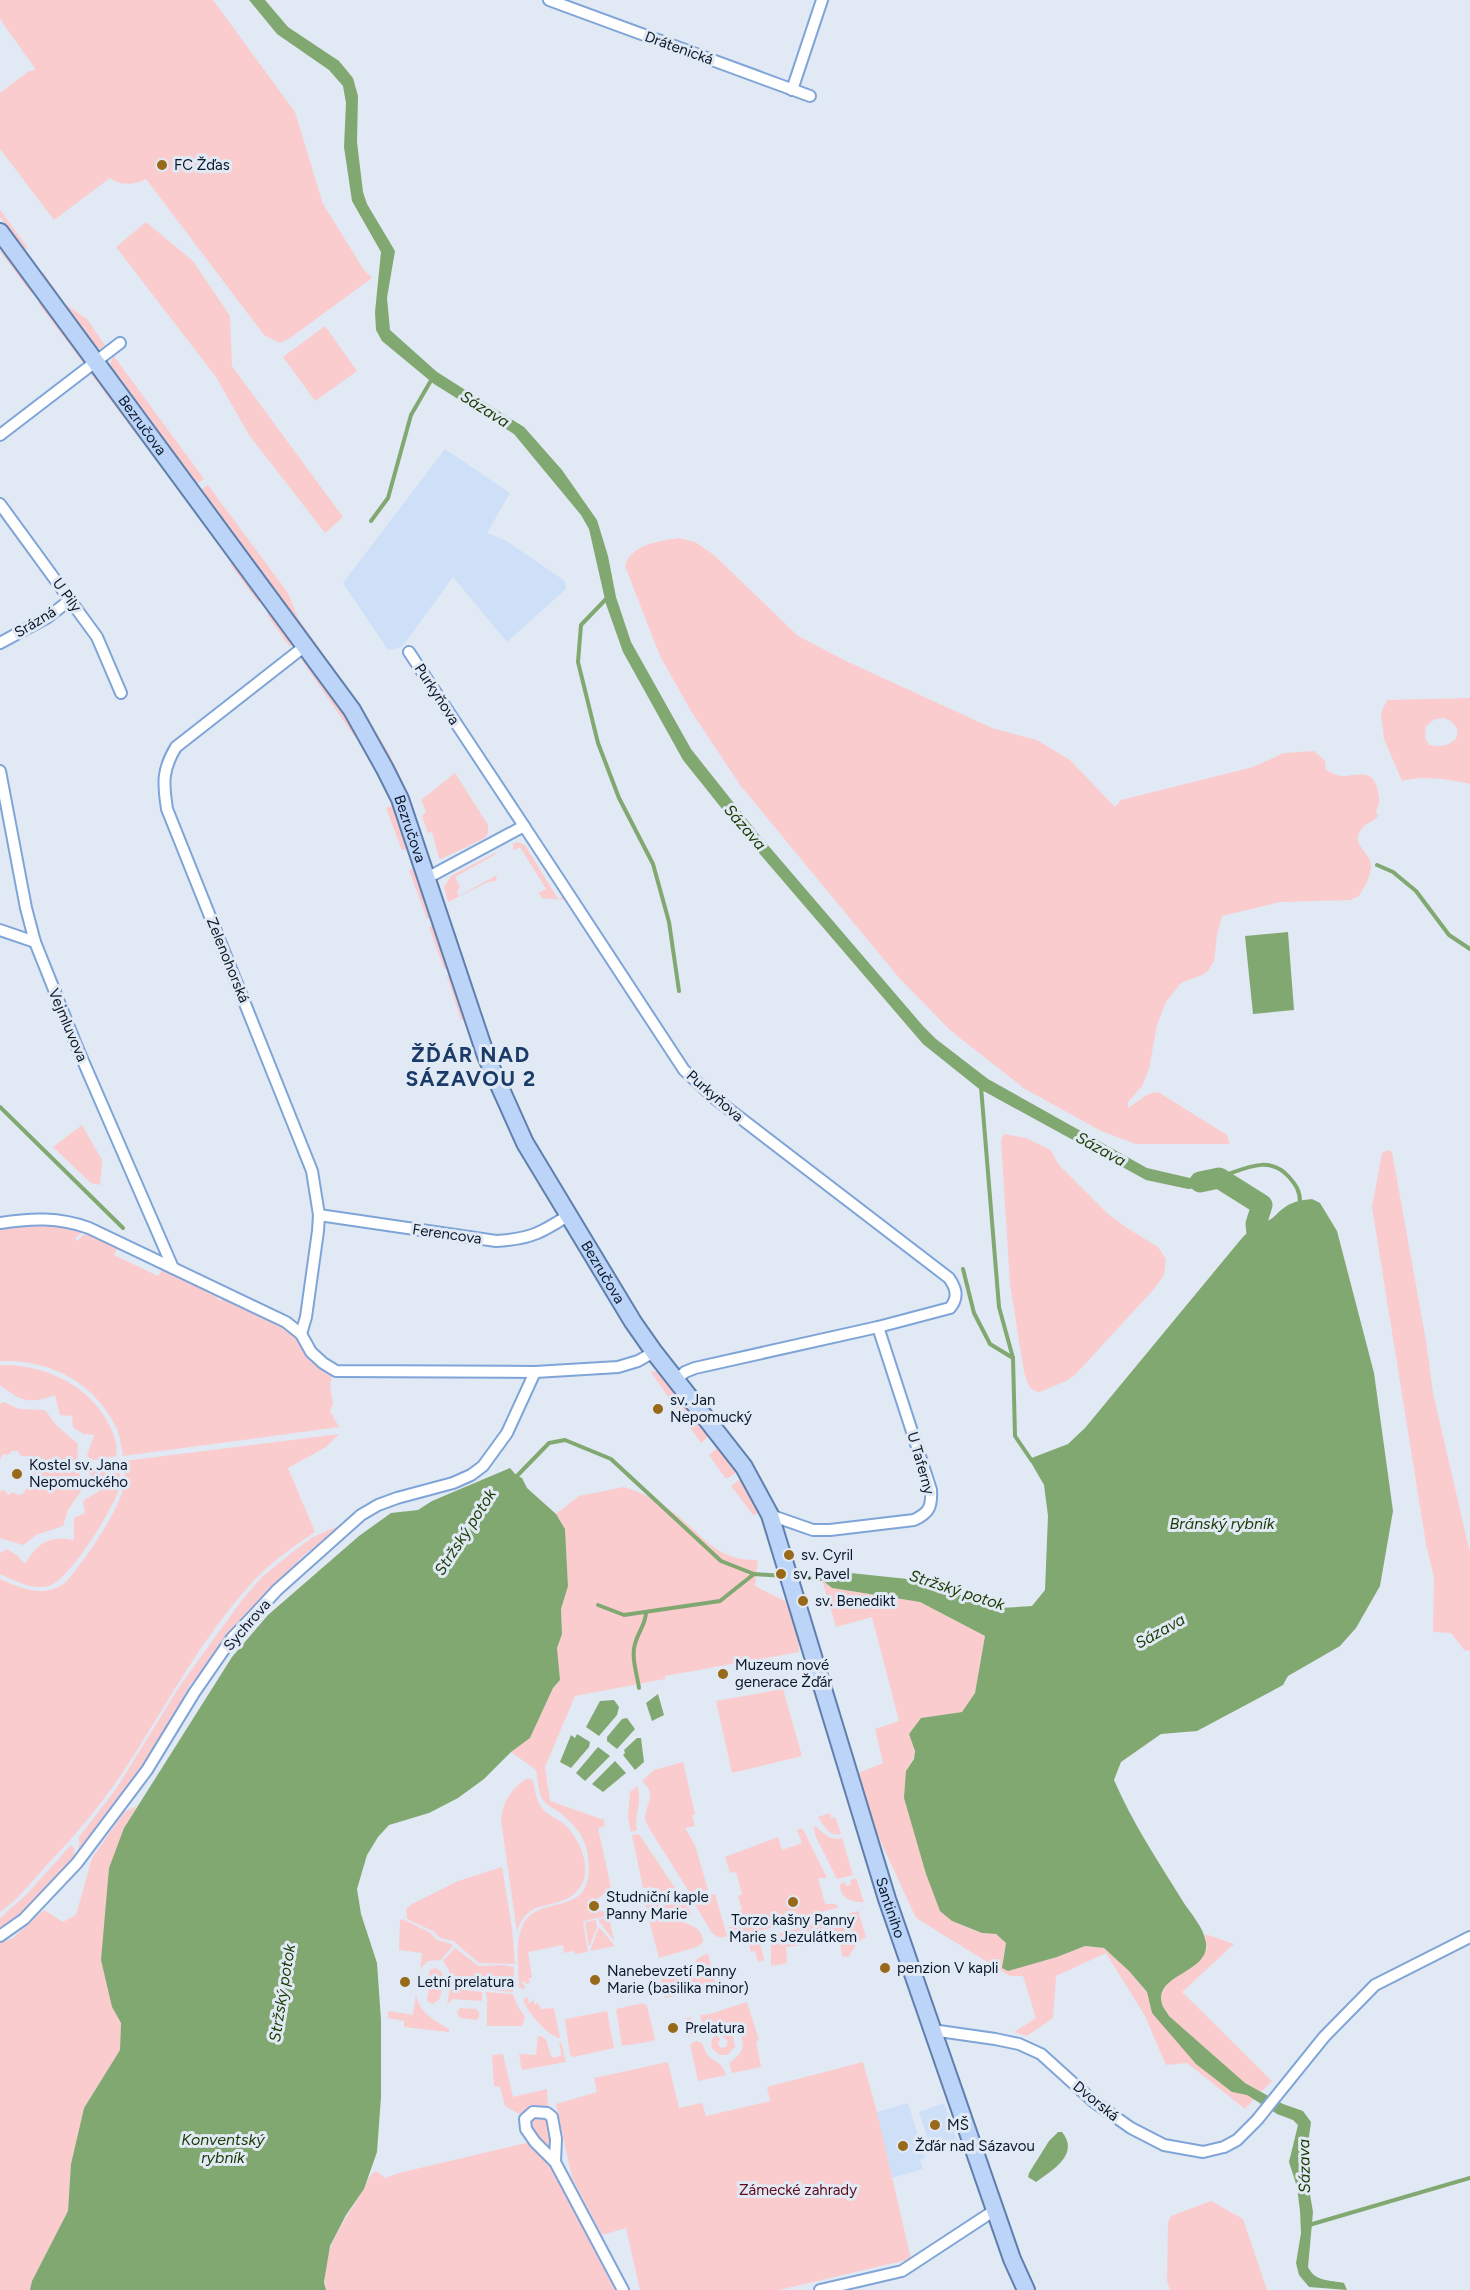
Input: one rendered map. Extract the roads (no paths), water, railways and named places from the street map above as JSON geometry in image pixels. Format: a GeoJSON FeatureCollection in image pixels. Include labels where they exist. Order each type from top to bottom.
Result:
{"type":"FeatureCollection","features":[{"type":"Feature","properties":{"kind":"main road","name":"Bezručova"},"geometry":{"type":"LineString","coordinates":[[0,232],[352,710],[386,769],[400,799],[486,1056],[525,1143],[633,1322],[744,1467],[770,1515]]}},
{"type":"Feature","properties":{"kind":"main road","name":"Santiniho"},"geometry":{"type":"LineString","coordinates":[[770,1515],[887,1899],[1012,2259],[1026,2290]]}},
{"type":"Feature","properties":{"kind":"street","name":"Drátenická"},"geometry":{"type":"LineString","coordinates":[[549,0],[810,96]]}},
{"type":"Feature","properties":{"kind":"street"},"geometry":{"type":"LineString","coordinates":[[792,90],[822,0]]}},
{"type":"Feature","properties":{"kind":"street"},"geometry":{"type":"LineString","coordinates":[[0,435],[120,344]]}},
{"type":"Feature","properties":{"kind":"street","name":"U Pily"},"geometry":{"type":"LineString","coordinates":[[0,504],[97,637],[121,693]]}},
{"type":"Feature","properties":{"kind":"street","name":"Srázná"},"geometry":{"type":"LineString","coordinates":[[0,643],[48,617],[70,600]]}},
{"type":"Feature","properties":{"kind":"street","name":"Zelenohorská"},"geometry":{"type":"LineString","coordinates":[[301,1334],[306,1317],[319,1215],[308,1159],[167,809],[163,782],[167,761],[176,747],[305,646]]}},
{"type":"Feature","properties":{"kind":"street","name":"Purkyňova"},"geometry":{"type":"LineString","coordinates":[[409,652],[684,1070],[713,1097],[954,1284],[956,1297],[951,1308],[878,1327]]}},
{"type":"Feature","properties":{"kind":"street","name":"Vejmluvova"},"geometry":{"type":"LineString","coordinates":[[0,771],[26,908],[35,942],[77,1047],[173,1268]]}},
{"type":"Feature","properties":{"kind":"street"},"geometry":{"type":"LineString","coordinates":[[427,878],[524,826]]}},
{"type":"Feature","properties":{"kind":"street"},"geometry":{"type":"LineString","coordinates":[[0,930],[35,942]]}},
{"type":"Feature","properties":{"kind":"street","name":"Ferencova"},"geometry":{"type":"LineString","coordinates":[[319,1215],[496,1241],[519,1240],[541,1233],[569,1215]]}},
{"type":"Feature","properties":{"kind":"street"},"geometry":{"type":"LineString","coordinates":[[0,1222],[41,1217],[76,1223],[110,1237],[286,1322],[301,1334],[311,1352],[322,1363],[336,1371],[535,1372],[618,1367],[654,1352]]}},
{"type":"Feature","properties":{"kind":"street"},"geometry":{"type":"LineString","coordinates":[[676,1380],[685,1372],[695,1368],[878,1327]]}},
{"type":"Feature","properties":{"kind":"street","name":"U Taferny"},"geometry":{"type":"LineString","coordinates":[[770,1515],[813,1530],[830,1530],[914,1520],[926,1515],[929,1511],[932,1504],[931,1490],[878,1327]]}},
{"type":"Feature","properties":{"kind":"street","name":"Sychrova"},"geometry":{"type":"LineString","coordinates":[[0,1936],[24,1919],[77,1863],[147,1770],[194,1693],[232,1638],[277,1590],[361,1515],[397,1498],[453,1483],[471,1475],[483,1466],[507,1433],[535,1372]]}},
{"type":"Feature","properties":{"kind":"street","name":"Dvorská"},"geometry":{"type":"LineString","coordinates":[[932,2030],[1019,2044],[1041,2054],[1094,2102],[1131,2128],[1164,2145],[1203,2152],[1224,2147],[1237,2140],[1257,2120],[1324,2037],[1374,1985],[1470,1937]]}},
{"type":"Feature","properties":{"kind":"street"},"geometry":{"type":"LineString","coordinates":[[555,2162],[556,2139],[552,2116],[547,2113],[533,2112],[525,2119],[526,2129],[535,2142],[555,2162],[623,2290]]}},
{"type":"Feature","properties":{"kind":"street"},"geometry":{"type":"LineString","coordinates":[[820,2290],[902,2271],[995,2210]]}},
{"type":"Feature","properties":{"kind":"water"},"geometry":{"type":"Polygon","coordinates":[[[249,0],[265,0],[288,27],[339,61],[353,78],[358,96],[357,142],[363,192],[367,204],[395,251],[387,298],[390,330],[437,372],[524,427],[562,470],[597,520],[608,556],[616,597],[631,642],[691,749],[760,836],[923,1026],[936,1039],[988,1079],[1147,1168],[1190,1178],[1218,1172],[1231,1179],[1218,1186],[1188,1189],[1146,1180],[978,1088],[923,1044],[735,825],[683,760],[623,652],[606,604],[589,529],[581,515],[514,434],[434,384],[382,341],[376,330],[375,312],[381,252],[352,201],[344,147],[346,103],[343,86],[329,70],[277,34],[249,0]]]}},
{"type":"Feature","properties":{"kind":"water"},"geometry":{"type":"Polygon","coordinates":[[[1288,932],[1294,1010],[1253,1014],[1245,936],[1288,932]]]}},
{"type":"Feature","properties":{"kind":"water","name":"Bránský rybník"},"geometry":{"type":"Polygon","coordinates":[[[1312,1199],[1320,1203],[1337,1231],[1374,1373],[1393,1511],[1380,1586],[1356,1628],[1340,1646],[1288,1676],[1283,1685],[1197,1731],[1161,1734],[1121,1762],[1114,1780],[1146,1841],[1205,1937],[1205,1953],[1200,1961],[1166,1986],[1161,1994],[1163,2006],[1169,2016],[1245,2083],[1283,2104],[1303,2111],[1311,2122],[1305,2165],[1313,2212],[1308,2267],[1319,2278],[1344,2283],[1347,2290],[1309,2287],[1299,2275],[1296,2263],[1301,2233],[1300,2211],[1297,2187],[1289,2162],[1298,2125],[1293,2120],[1277,2114],[1247,2095],[1232,2092],[1196,2064],[1152,2013],[1147,1992],[1129,1971],[1104,1948],[1085,1946],[1057,1957],[1008,1971],[1002,1968],[1006,1943],[996,1934],[982,1933],[952,1921],[940,1911],[926,1874],[904,1798],[906,1771],[914,1759],[915,1751],[909,1734],[921,1718],[962,1712],[975,1693],[985,1636],[920,1602],[832,1588],[822,1580],[822,1570],[917,1580],[1000,1608],[1032,1606],[1045,1590],[1048,1516],[1044,1485],[1029,1459],[1068,1444],[1085,1428],[1256,1224],[1270,1220],[1291,1204],[1312,1199]]]}},
{"type":"Feature","properties":{"kind":"water","name":"Konventský rybník"},"geometry":{"type":"Polygon","coordinates":[[[510,1468],[522,1478],[527,1488],[556,1514],[565,1529],[568,1586],[561,1609],[562,1634],[557,1648],[560,1680],[553,1688],[530,1738],[511,1752],[484,1779],[458,1798],[429,1813],[389,1825],[367,1855],[357,1889],[361,1914],[377,1963],[381,2020],[381,2097],[377,2152],[364,2189],[346,2215],[330,2246],[324,2282],[326,2290],[30,2290],[32,2281],[68,2211],[71,2164],[84,2108],[120,2050],[121,2023],[112,2007],[101,1960],[109,1868],[124,1828],[232,1657],[268,1615],[359,1536],[391,1513],[418,1510],[432,1501],[510,1468]]]}},
{"type":"Feature","properties":{"kind":"water"},"geometry":{"type":"Polygon","coordinates":[[[658,1694],[664,1715],[652,1721],[646,1703],[658,1694]]]}},
{"type":"Feature","properties":{"kind":"water"},"geometry":{"type":"Polygon","coordinates":[[[614,1700],[619,1707],[617,1715],[599,1736],[586,1727],[600,1701],[614,1700]]]}},
{"type":"Feature","properties":{"kind":"water"},"geometry":{"type":"Polygon","coordinates":[[[627,1718],[635,1729],[617,1749],[607,1741],[607,1737],[622,1719],[627,1718]]]}},
{"type":"Feature","properties":{"kind":"water"},"geometry":{"type":"Polygon","coordinates":[[[577,1734],[590,1742],[589,1747],[571,1768],[560,1762],[571,1735],[575,1738],[577,1734]]]}},
{"type":"Feature","properties":{"kind":"water"},"geometry":{"type":"Polygon","coordinates":[[[637,1738],[641,1738],[644,1762],[635,1770],[623,1755],[624,1750],[637,1738]]]}},
{"type":"Feature","properties":{"kind":"water"},"geometry":{"type":"Polygon","coordinates":[[[598,1747],[610,1756],[585,1781],[576,1773],[598,1747]]]}},
{"type":"Feature","properties":{"kind":"water"},"geometry":{"type":"Polygon","coordinates":[[[615,1761],[626,1773],[603,1792],[592,1784],[615,1761]]]}},
{"type":"Feature","properties":{"kind":"water"},"geometry":{"type":"Polygon","coordinates":[[[1058,2132],[1062,2132],[1067,2140],[1066,2154],[1056,2167],[1036,2182],[1028,2177],[1029,2173],[1049,2141],[1058,2132]]]}},
{"type":"Feature","properties":{"kind":"waterway"},"geometry":{"type":"LineString","coordinates":[[371,521],[388,498],[411,415],[433,377]]}},
{"type":"Feature","properties":{"kind":"waterway"},"geometry":{"type":"LineString","coordinates":[[608,597],[581,625],[578,662],[598,743],[619,798],[653,864],[669,922],[679,991]]}},
{"type":"Feature","properties":{"kind":"waterway"},"geometry":{"type":"LineString","coordinates":[[1377,865],[1393,872],[1416,891],[1449,935],[1470,949]]}},
{"type":"Feature","properties":{"kind":"waterway"},"geometry":{"type":"LineString","coordinates":[[981,1087],[999,1307],[1013,1358],[1015,1436],[1032,1461]]}},
{"type":"Feature","properties":{"kind":"waterway"},"geometry":{"type":"LineString","coordinates":[[0,1107],[123,1228]]}},
{"type":"Feature","properties":{"kind":"waterway"},"geometry":{"type":"LineString","coordinates":[[1223,1176],[1258,1165],[1274,1166],[1282,1170],[1294,1183],[1300,1202]]}},
{"type":"Feature","properties":{"kind":"waterway","name":"Sázava"},"geometry":{"type":"LineString","coordinates":[[1200,1182],[1219,1178],[1262,1205],[1256,1224],[1259,1253]]}},
{"type":"Feature","properties":{"kind":"waterway"},"geometry":{"type":"LineString","coordinates":[[963,1269],[974,1313],[990,1344],[1013,1358]]}},
{"type":"Feature","properties":{"kind":"waterway","name":"Stržský potok"},"geometry":{"type":"LineString","coordinates":[[514,1479],[549,1443],[565,1440],[611,1459],[721,1561],[754,1574],[784,1576]]}},
{"type":"Feature","properties":{"kind":"waterway"},"geometry":{"type":"LineString","coordinates":[[598,1605],[624,1615],[720,1601],[754,1574]]}},
{"type":"Feature","properties":{"kind":"waterway","name":"Stržský potok"},"geometry":{"type":"LineString","coordinates":[[794,1577],[826,1579]]}},
{"type":"Feature","properties":{"kind":"waterway"},"geometry":{"type":"LineString","coordinates":[[639,1688],[634,1649],[646,1612]]}},
{"type":"Feature","properties":{"kind":"waterway"},"geometry":{"type":"LineString","coordinates":[[1309,2225],[1470,2178]]}},
{"type":"Feature","properties":{"kind":"place","name":"FC Žďas"},"geometry":{"type":"Point","coordinates":[162,165]}},
{"type":"Feature","properties":{"kind":"place","name":"sv. Jan Nepomucký"},"geometry":{"type":"Point","coordinates":[658,1409]}},
{"type":"Feature","properties":{"kind":"place","name":"Kostel sv. Jana Nepomuckého"},"geometry":{"type":"Point","coordinates":[17,1474]}},
{"type":"Feature","properties":{"kind":"place","name":"sv. Cyril"},"geometry":{"type":"Point","coordinates":[789,1555]}},
{"type":"Feature","properties":{"kind":"place","name":"sv. Pavel"},"geometry":{"type":"Point","coordinates":[781,1574]}},
{"type":"Feature","properties":{"kind":"place","name":"sv. Benedikt"},"geometry":{"type":"Point","coordinates":[803,1601]}},
{"type":"Feature","properties":{"kind":"place","name":"Muzeum nové generace Žďár"},"geometry":{"type":"Point","coordinates":[723,1674]}},
{"type":"Feature","properties":{"kind":"place","name":"Torzo kašny Panny Marie s Jezulátkem"},"geometry":{"type":"Point","coordinates":[793,1902]}},
{"type":"Feature","properties":{"kind":"place","name":"Studniční kaple Panny Marie"},"geometry":{"type":"Point","coordinates":[594,1906]}},
{"type":"Feature","properties":{"kind":"place","name":"penzion V kapli"},"geometry":{"type":"Point","coordinates":[885,1968]}},
{"type":"Feature","properties":{"kind":"place","name":"Nanebevzetí Panny Marie (basilika minor)"},"geometry":{"type":"Point","coordinates":[595,1980]}},
{"type":"Feature","properties":{"kind":"place","name":"Letní prelatura"},"geometry":{"type":"Point","coordinates":[405,1982]}},
{"type":"Feature","properties":{"kind":"place","name":"Prelatura"},"geometry":{"type":"Point","coordinates":[673,2028]}},
{"type":"Feature","properties":{"kind":"place","name":"MŠ"},"geometry":{"type":"Point","coordinates":[935,2125]}},
{"type":"Feature","properties":{"kind":"place","name":"Žďár nad Sázavou"},"geometry":{"type":"Point","coordinates":[903,2146]}},
{"type":"Feature","properties":{"kind":"district","name":"ŽĎÁR NAD SÁZAVOU 2"},"geometry":{"type":"Point","coordinates":[471,1066]}},
{"type":"Feature","properties":{"kind":"park label","name":"Zámecké zahrady"},"geometry":{"type":"Point","coordinates":[798,2190]}}]}
